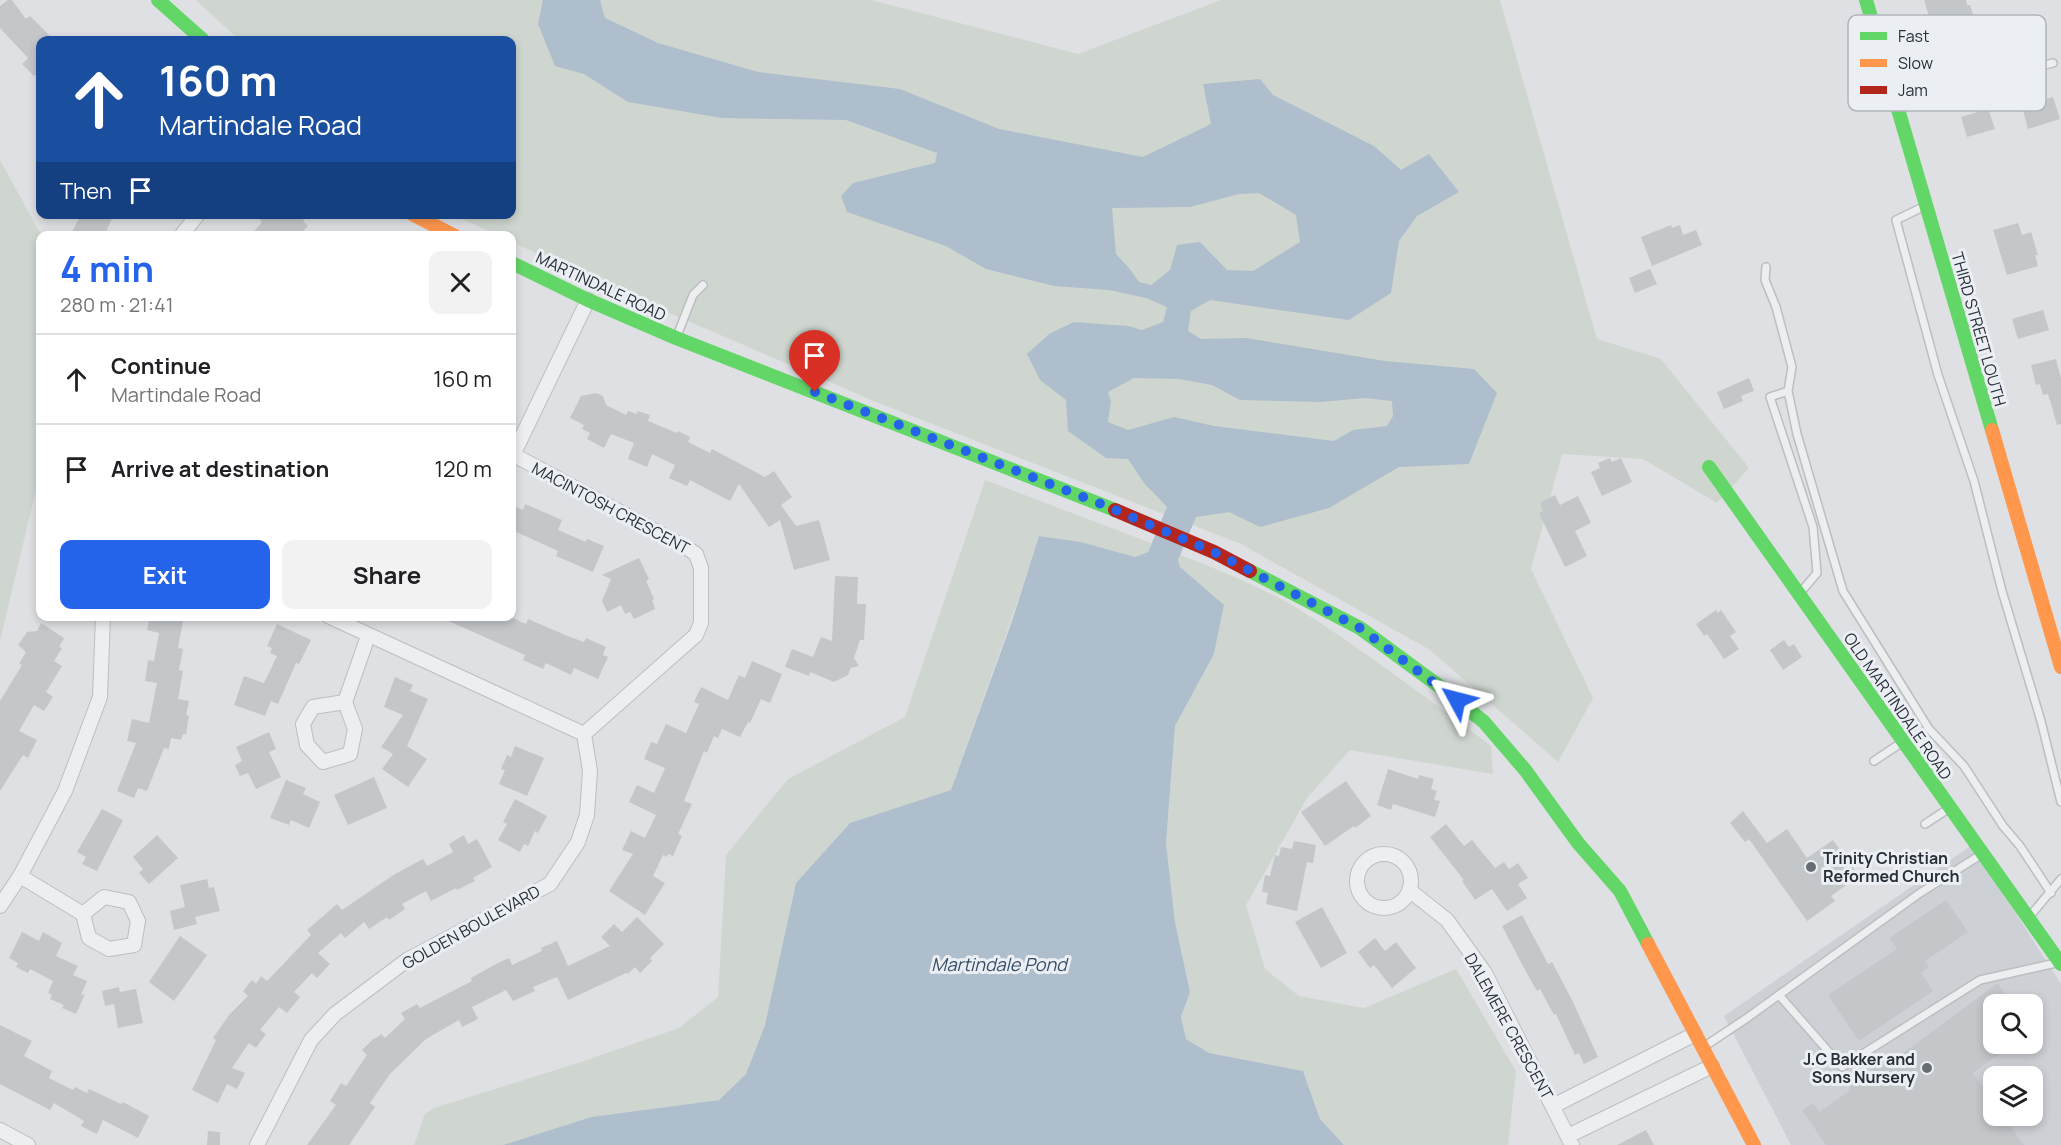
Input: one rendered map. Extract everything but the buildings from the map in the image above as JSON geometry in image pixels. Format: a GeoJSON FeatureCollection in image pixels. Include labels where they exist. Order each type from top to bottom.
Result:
{"type":"FeatureCollection","features":[{"type":"Feature","properties":{"kind":"main road"},"geometry":{"type":"LineString","coordinates":[[158,0],[198,36]]}},
{"type":"Feature","properties":{"kind":"main road","name":"THIRD STREET LOUTH"},"geometry":{"type":"LineString","coordinates":[[1866,0],[1871,15]]}},
{"type":"Feature","properties":{"kind":"main road","name":"THIRD STREET LOUTH"},"geometry":{"type":"LineString","coordinates":[[1899,111],[2061,668]]}},
{"type":"Feature","properties":{"kind":"main road"},"geometry":{"type":"LineString","coordinates":[[422,219],[446,231]]}},
{"type":"Feature","properties":{"kind":"main road","name":"MARTINDALE ROAD"},"geometry":{"type":"LineString","coordinates":[[516,265],[588,300],[676,338],[1101,504],[1214,552],[1360,628],[1443,688],[1484,722],[1526,771],[1578,843],[1620,891],[1695,1034]]}},
{"type":"Feature","properties":{"kind":"main road","name":"OLD MARTINDALE ROAD"},"geometry":{"type":"LineString","coordinates":[[1709,467],[2061,962]]}},
{"type":"Feature","properties":{"kind":"main road"},"geometry":{"type":"LineString","coordinates":[[1695,1034],[1754,1145]]}},
{"type":"Feature","properties":{"kind":"street"},"geometry":{"type":"LineString","coordinates":[[185,231],[194,219]]}},
{"type":"Feature","properties":{"kind":"street"},"geometry":{"type":"LineString","coordinates":[[516,447],[588,300]]}},
{"type":"Feature","properties":{"kind":"street","name":"MACINTOSH CRESCENT"},"geometry":{"type":"LineString","coordinates":[[516,457],[687,548],[696,554],[701,568],[702,623],[696,635],[584,734]]}},
{"type":"Feature","properties":{"kind":"street"},"geometry":{"type":"LineString","coordinates":[[0,906],[20,876],[64,791],[100,697],[104,621]]}},
{"type":"Feature","properties":{"kind":"street"},"geometry":{"type":"LineString","coordinates":[[338,621],[584,734]]}},
{"type":"Feature","properties":{"kind":"street"},"geometry":{"type":"LineString","coordinates":[[345,702],[313,707],[303,724],[307,745],[323,762],[350,754],[355,729],[345,702],[368,636]]}},
{"type":"Feature","properties":{"kind":"street","name":"GOLDEN BOULEVARD"},"geometry":{"type":"LineString","coordinates":[[257,1145],[311,1040],[335,1014],[407,960],[550,884],[578,842],[587,814],[590,771],[584,734]]}},
{"type":"Feature","properties":{"kind":"street"},"geometry":{"type":"LineString","coordinates":[[1382,854],[1399,858],[1410,872],[1409,890],[1398,904],[1390,908],[1372,906],[1359,894],[1357,885],[1359,868],[1365,861],[1382,854]]}},
{"type":"Feature","properties":{"kind":"street"},"geometry":{"type":"LineString","coordinates":[[20,876],[83,914],[89,938],[109,949],[134,945],[138,921],[129,902],[104,897],[83,914]]}},
{"type":"Feature","properties":{"kind":"street","name":"DALEMERE CRESCENT"},"geometry":{"type":"LineString","coordinates":[[1409,890],[1447,920],[1485,974],[1570,1141]]}},
{"type":"Feature","properties":{"kind":"street"},"geometry":{"type":"LineString","coordinates":[[1553,1106],[1695,1034]]}},
{"type":"Feature","properties":{"kind":"street"},"geometry":{"type":"LineString","coordinates":[[1570,1141],[1712,1066]]}},
{"type":"Feature","properties":{"kind":"street"},"geometry":{"type":"LineString","coordinates":[[0,1130],[28,1145]]}},
{"type":"Feature","properties":{"kind":"lane"},"geometry":{"type":"LineString","coordinates":[[2046,65],[2053,63]]}},
{"type":"Feature","properties":{"kind":"lane"},"geometry":{"type":"LineString","coordinates":[[1925,206],[1896,220],[1938,375],[1974,481],[2002,591],[2041,721],[2061,802]]}},
{"type":"Feature","properties":{"kind":"lane"},"geometry":{"type":"LineString","coordinates":[[1766,267],[1765,280],[1776,307],[1792,367],[1788,391],[1797,434],[1843,591],[1929,729],[1964,766],[2051,893]]}},
{"type":"Feature","properties":{"kind":"lane"},"geometry":{"type":"LineString","coordinates":[[676,338],[693,295],[703,285]]}},
{"type":"Feature","properties":{"kind":"lane"},"geometry":{"type":"LineString","coordinates":[[1788,391],[1770,397],[1813,527],[1817,573],[1799,594]]}},
{"type":"Feature","properties":{"kind":"lane"},"geometry":{"type":"LineString","coordinates":[[1874,761],[1903,741]]}},
{"type":"Feature","properties":{"kind":"lane"},"geometry":{"type":"LineString","coordinates":[[1925,824],[1950,807]]}},
{"type":"Feature","properties":{"kind":"lane"},"geometry":{"type":"LineString","coordinates":[[1702,1047],[1779,995],[1920,893],[1983,854]]}},
{"type":"Feature","properties":{"kind":"lane"},"geometry":{"type":"LineString","coordinates":[[2028,918],[2061,879]]}},
{"type":"Feature","properties":{"kind":"lane"},"geometry":{"type":"LineString","coordinates":[[1779,995],[1842,1067],[1980,980],[2061,962]]}},
{"type":"Feature","properties":{"kind":"shaded area"},"geometry":{"type":"Polygon","coordinates":[[[196,0],[871,0],[1078,54],[1221,0],[1500,0],[1597,339],[1661,359],[1749,468],[1717,503],[1643,459],[1562,454],[1531,569],[1593,698],[1558,762],[1430,650],[1241,544],[876,402],[632,297],[516,244],[516,231],[489,231],[462,219],[516,219],[516,36],[235,36],[196,0]]]}},
{"type":"Feature","properties":{"kind":"shaded area"},"geometry":{"type":"Polygon","coordinates":[[[0,160],[39,231],[36,231],[36,490],[0,641],[0,160]]]}},
{"type":"Feature","properties":{"kind":"shaded area"},"geometry":{"type":"Polygon","coordinates":[[[985,480],[1151,543],[1148,552],[1135,557],[1081,542],[1039,536],[951,790],[850,823],[796,883],[765,1025],[746,1074],[719,1100],[591,1117],[503,1145],[414,1145],[425,1114],[434,1108],[578,1063],[679,1028],[718,997],[726,855],[788,779],[905,717],[985,480]]]}},
{"type":"Feature","properties":{"kind":"shaded area"},"geometry":{"type":"Polygon","coordinates":[[[1180,555],[1240,579],[1297,608],[1371,658],[1491,746],[1493,774],[1350,750],[1307,798],[1246,905],[1265,969],[1299,996],[1364,1008],[1456,969],[1516,1071],[1508,1145],[1344,1145],[1320,1119],[1303,1071],[1209,1053],[1186,1039],[1181,1017],[1190,992],[1175,922],[1166,843],[1175,726],[1214,654],[1224,606],[1180,567],[1178,560],[1180,555]]]}},
{"type":"Feature","properties":{"kind":"shaded area"},"geometry":{"type":"Polygon","coordinates":[[[1972,845],[2061,984],[2061,1145],[1791,1145],[1724,1016],[1972,845]]]}},
{"type":"Feature","properties":{"kind":"water","name":"Martindale Pond"},"geometry":{"type":"Polygon","coordinates":[[[543,0],[600,0],[605,18],[658,43],[758,72],[900,89],[999,129],[1143,157],[1211,124],[1203,84],[1260,79],[1273,95],[1374,146],[1401,170],[1429,154],[1459,192],[1417,216],[1399,241],[1391,293],[1349,320],[1210,300],[1191,311],[1188,331],[1201,339],[1246,338],[1385,361],[1474,369],[1497,393],[1469,464],[1399,467],[1329,508],[1260,527],[1229,512],[1196,517],[1178,560],[1180,567],[1224,605],[1214,654],[1175,726],[1166,843],[1175,922],[1190,992],[1181,1017],[1186,1039],[1209,1053],[1303,1071],[1320,1119],[1344,1145],[503,1145],[591,1117],[719,1100],[746,1074],[765,1025],[796,883],[850,823],[951,790],[1012,621],[1039,536],[1081,542],[1135,557],[1148,552],[1167,507],[1144,483],[1128,459],[1106,458],[1068,431],[1066,400],[1040,380],[1027,354],[1049,334],[1074,322],[1128,326],[1142,330],[1163,322],[1167,307],[1146,298],[1109,290],[1054,286],[986,269],[946,246],[847,212],[841,196],[853,183],[935,163],[937,153],[846,120],[722,118],[628,102],[584,74],[555,66],[538,24],[543,0]],[[1259,193],[1239,194],[1190,207],[1112,208],[1116,254],[1139,282],[1151,285],[1170,270],[1177,245],[1200,242],[1227,270],[1253,271],[1300,242],[1296,215],[1259,193]],[[1134,378],[1108,392],[1111,401],[1108,422],[1128,430],[1174,417],[1214,426],[1334,441],[1353,430],[1387,426],[1393,416],[1392,401],[1365,398],[1321,402],[1240,400],[1212,385],[1179,379],[1134,378]]]}},
{"type":"Feature","properties":{"kind":"traffic: fast"},"geometry":{"type":"LineString","coordinates":[[158,0],[198,36]]}},
{"type":"Feature","properties":{"kind":"traffic: fast"},"geometry":{"type":"LineString","coordinates":[[1866,0],[1870,15]]}},
{"type":"Feature","properties":{"kind":"traffic: fast"},"geometry":{"type":"LineString","coordinates":[[1899,111],[1992,430]]}},
{"type":"Feature","properties":{"kind":"traffic: fast"},"geometry":{"type":"LineString","coordinates":[[516,265],[588,300],[676,338],[1115,510]]}},
{"type":"Feature","properties":{"kind":"traffic: fast"},"geometry":{"type":"LineString","coordinates":[[1709,467],[2061,964]]}},
{"type":"Feature","properties":{"kind":"traffic: fast"},"geometry":{"type":"LineString","coordinates":[[1250,571],[1360,628],[1484,722],[1526,771],[1578,843],[1620,891],[1648,944]]}},
{"type":"Feature","properties":{"kind":"traffic: slow"},"geometry":{"type":"LineString","coordinates":[[422,219],[445,231]]}},
{"type":"Feature","properties":{"kind":"traffic: slow"},"geometry":{"type":"LineString","coordinates":[[1992,430],[2061,667]]}},
{"type":"Feature","properties":{"kind":"traffic: slow"},"geometry":{"type":"LineString","coordinates":[[1648,944],[1754,1145]]}},
{"type":"Feature","properties":{"kind":"traffic: jam"},"geometry":{"type":"LineString","coordinates":[[1115,510],[1214,552],[1250,571]]}},
{"type":"Feature","properties":{"kind":"place","name":"Trinity Christian Reformed Church"},"geometry":{"type":"Point","coordinates":[1811,867]}},
{"type":"Feature","properties":{"kind":"place","name":"J.C Bakker and Sons Nursery"},"geometry":{"type":"Point","coordinates":[1927,1068]}},
{"type":"Feature","properties":{"kind":"route"},"geometry":{"type":"LineString","coordinates":[[815,392],[1101,504],[1214,552],[1360,628],[1457,700]]}}]}
